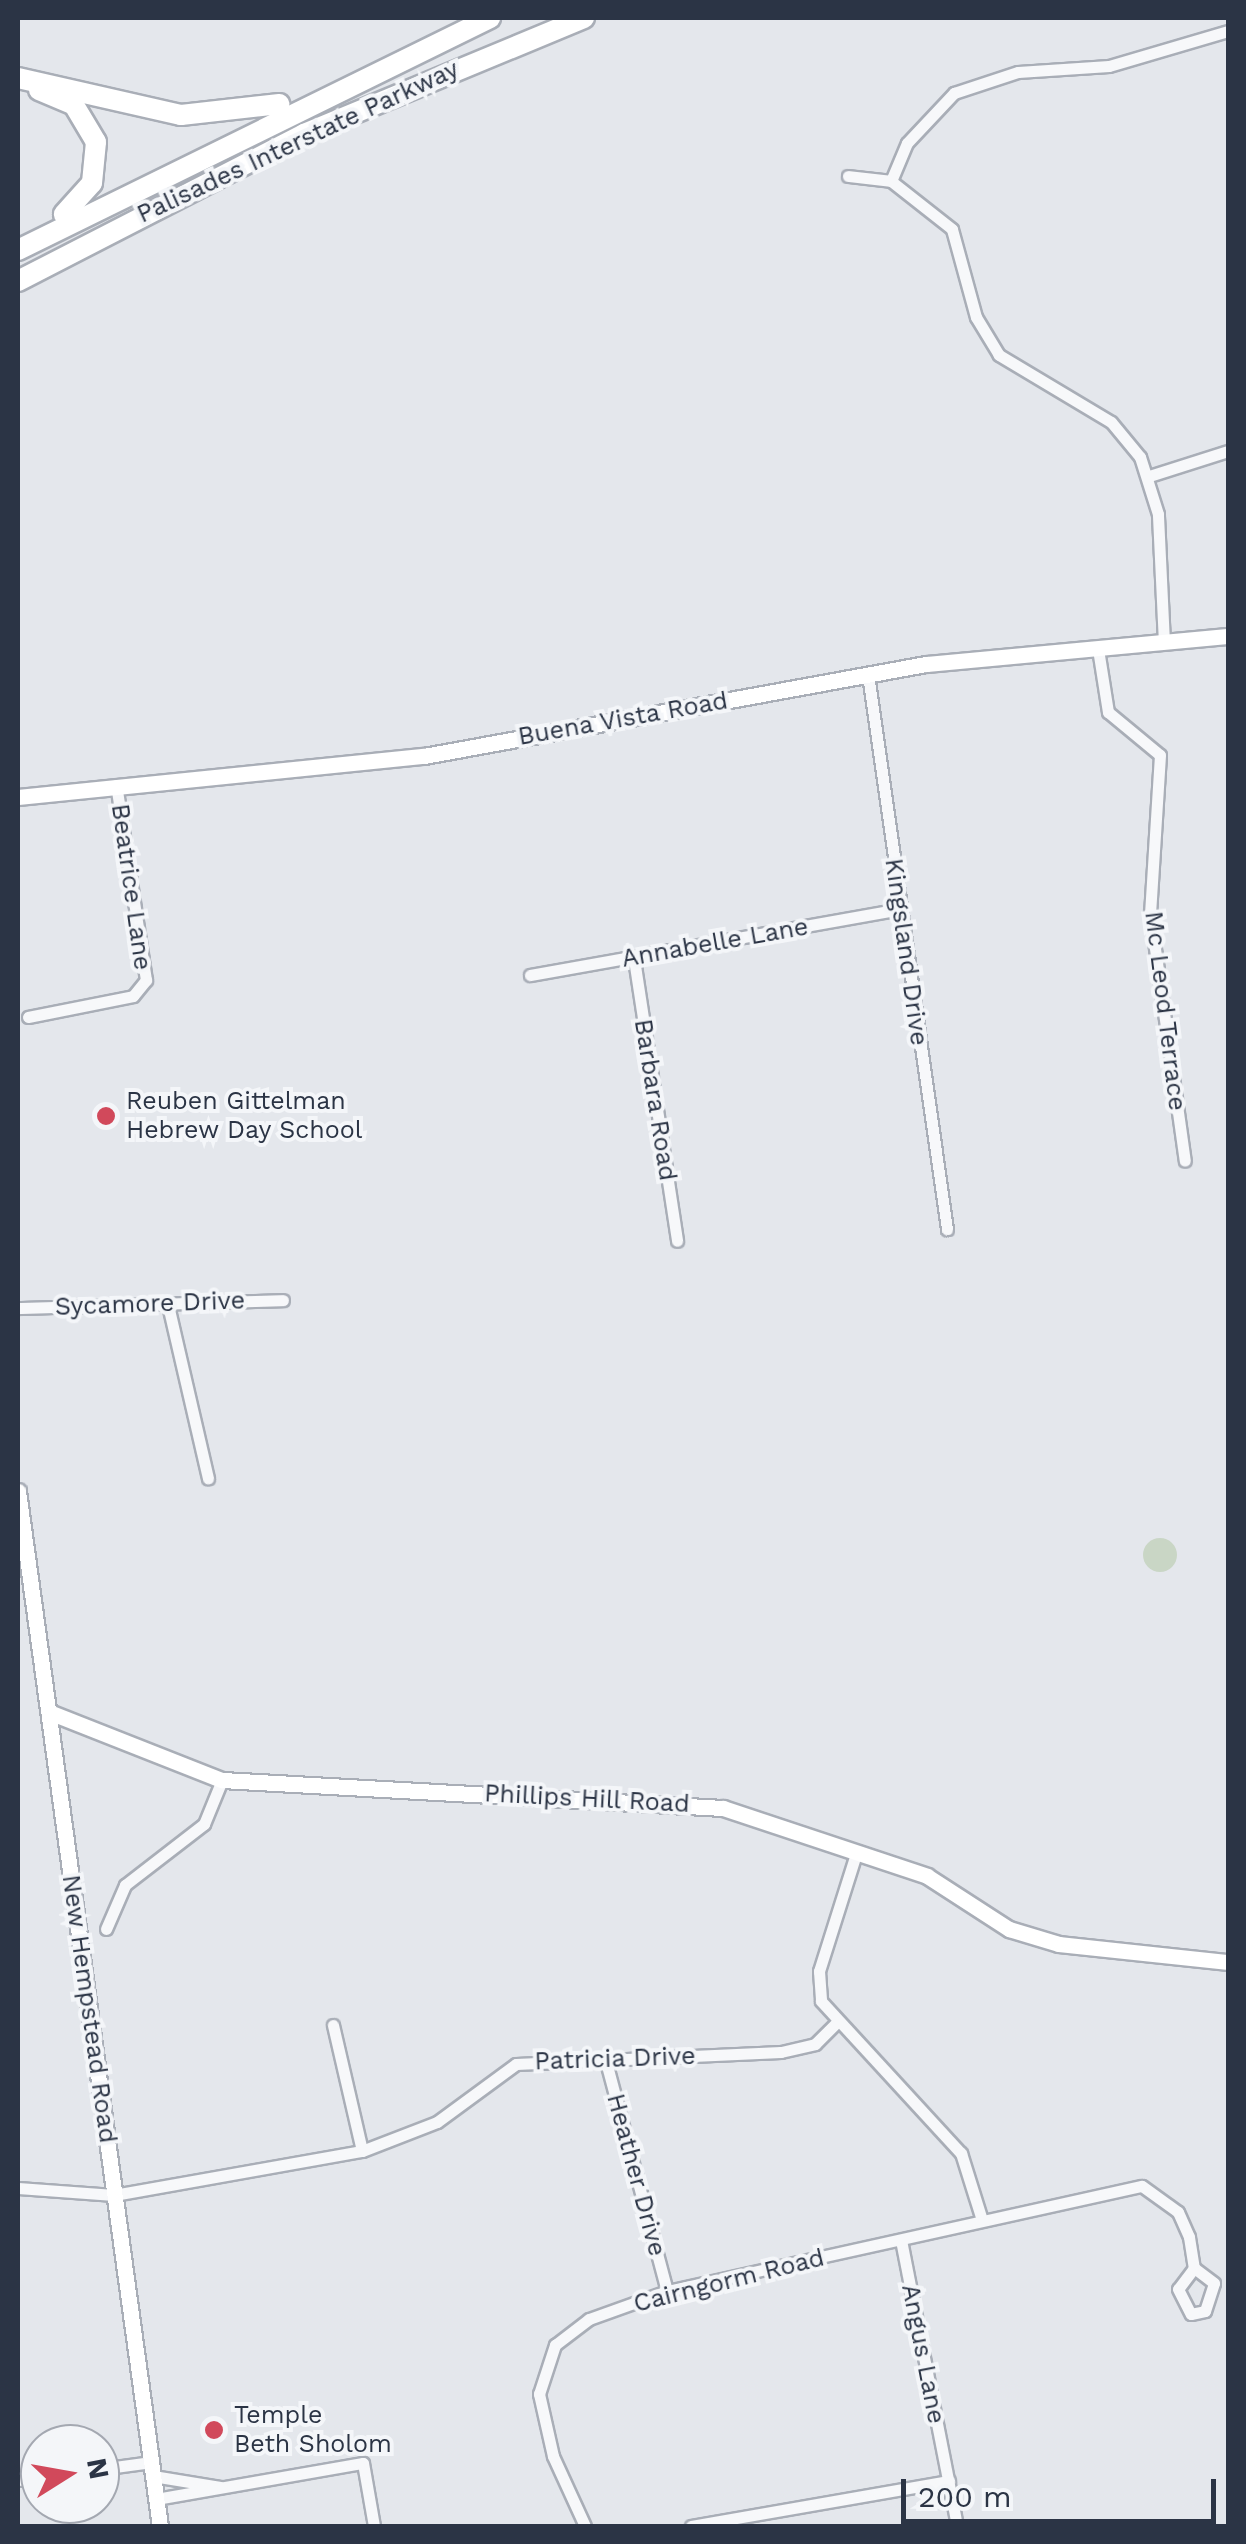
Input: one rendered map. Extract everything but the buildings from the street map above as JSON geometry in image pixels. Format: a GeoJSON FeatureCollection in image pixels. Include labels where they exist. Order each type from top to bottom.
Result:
{"type":"FeatureCollection","features":[{"type":"Feature","properties":{"kind":"highway","name":"Palisades Interstate Parkway"},"geometry":{"type":"LineString","coordinates":[[18,246],[412,52],[490,18]]}},
{"type":"Feature","properties":{"kind":"highway","name":"Palisades Interstate Parkway"},"geometry":{"type":"LineString","coordinates":[[18,281],[304,134],[584,18]]}},
{"type":"Feature","properties":{"kind":"highway"},"geometry":{"type":"LineString","coordinates":[[18,78],[224,116],[412,52]]}},
{"type":"Feature","properties":{"kind":"highway"},"geometry":{"type":"LineString","coordinates":[[18,88],[74,105],[98,156],[81,200],[18,246]]}},
{"type":"Feature","properties":{"kind":"street"},"geometry":{"type":"LineString","coordinates":[[891,181],[907,142],[954,93],[1032,71],[1109,66],[1228,31]]}},
{"type":"Feature","properties":{"kind":"street"},"geometry":{"type":"LineString","coordinates":[[848,176],[891,181],[952,229],[986,340],[1016,370],[1111,422],[1149,476],[1164,643]]}},
{"type":"Feature","properties":{"kind":"street"},"geometry":{"type":"LineString","coordinates":[[1149,476],[1228,450]]}},
{"type":"Feature","properties":{"kind":"street","name":"Buena Vista Road"},"geometry":{"type":"LineString","coordinates":[[18,797],[424,756],[868,674],[1228,636]]}},
{"type":"Feature","properties":{"kind":"street","name":"Mc Leod Terrace"},"geometry":{"type":"LineString","coordinates":[[1098,649],[1108,712],[1160,755],[1150,914],[1185,1161]]}},
{"type":"Feature","properties":{"kind":"street","name":"Kingsland Drive"},"geometry":{"type":"LineString","coordinates":[[868,674],[947,1230]]}},
{"type":"Feature","properties":{"kind":"street","name":"Beatrice Lane"},"geometry":{"type":"LineString","coordinates":[[28,1017],[133,996],[146,980],[116,785]]}},
{"type":"Feature","properties":{"kind":"street","name":"Annabelle Lane"},"geometry":{"type":"LineString","coordinates":[[530,975],[899,909]]}},
{"type":"Feature","properties":{"kind":"street","name":"Barbara Road"},"geometry":{"type":"LineString","coordinates":[[634,959],[677,1241]]}},
{"type":"Feature","properties":{"kind":"street","name":"Sycamore Drive"},"geometry":{"type":"LineString","coordinates":[[18,1308],[282,1300]]}},
{"type":"Feature","properties":{"kind":"street"},"geometry":{"type":"LineString","coordinates":[[168,1305],[208,1478]]}},
{"type":"Feature","properties":{"kind":"street","name":"New Hempstead Road"},"geometry":{"type":"LineString","coordinates":[[18,1491],[160,2526]]}},
{"type":"Feature","properties":{"kind":"street","name":"Phillips Hill Road"},"geometry":{"type":"LineString","coordinates":[[49,1712],[222,1780],[669,1800],[724,1808],[855,1856],[927,1876],[1009,1929],[1059,1944],[1228,1962]]}},
{"type":"Feature","properties":{"kind":"street"},"geometry":{"type":"LineString","coordinates":[[106,1929],[125,1885],[204,1824],[222,1780]]}},
{"type":"Feature","properties":{"kind":"street"},"geometry":{"type":"LineString","coordinates":[[855,1856],[820,1971],[822,2001],[836,2024],[961,2153],[982,2220]]}},
{"type":"Feature","properties":{"kind":"street","name":"Patricia Drive"},"geometry":{"type":"LineString","coordinates":[[18,2188],[114,2195],[362,2152],[437,2122],[516,2064],[781,2052],[815,2044],[836,2024]]}},
{"type":"Feature","properties":{"kind":"street"},"geometry":{"type":"LineString","coordinates":[[333,2025],[362,2152]]}},
{"type":"Feature","properties":{"kind":"street","name":"Heather Drive"},"geometry":{"type":"LineString","coordinates":[[605,2058],[667,2291]]}},
{"type":"Feature","properties":{"kind":"street","name":"Cairngorm Road"},"geometry":{"type":"LineString","coordinates":[[585,2526],[553,2456],[539,2394],[556,2345],[589,2320],[667,2291],[1142,2186],[1178,2212],[1194,2268]]}},
{"type":"Feature","properties":{"kind":"street","name":"Angus Lane"},"geometry":{"type":"LineString","coordinates":[[900,2240],[957,2526]]}},
{"type":"Feature","properties":{"kind":"street"},"geometry":{"type":"LineString","coordinates":[[156,2498],[363,2463],[374,2526]]}},
{"type":"Feature","properties":{"kind":"street"},"geometry":{"type":"LineString","coordinates":[[120,2469],[152,2469],[224,2488]]}},
{"type":"Feature","properties":{"kind":"street"},"geometry":{"type":"LineString","coordinates":[[691,2526],[949,2480]]}},
{"type":"Feature","properties":{"kind":"green space"},"geometry":{"type":"Polygon","coordinates":[[[1160,1538],[1172,1543],[1177,1555],[1172,1567],[1160,1572],[1148,1567],[1143,1555],[1148,1543],[1160,1538]]]}},
{"type":"Feature","properties":{"kind":"place","name":"Reuben Gittelman Hebrew Day School"},"geometry":{"type":"Point","coordinates":[106,1116]}},
{"type":"Feature","properties":{"kind":"place","name":"Temple Beth Sholom"},"geometry":{"type":"Point","coordinates":[214,2430]}}]}
